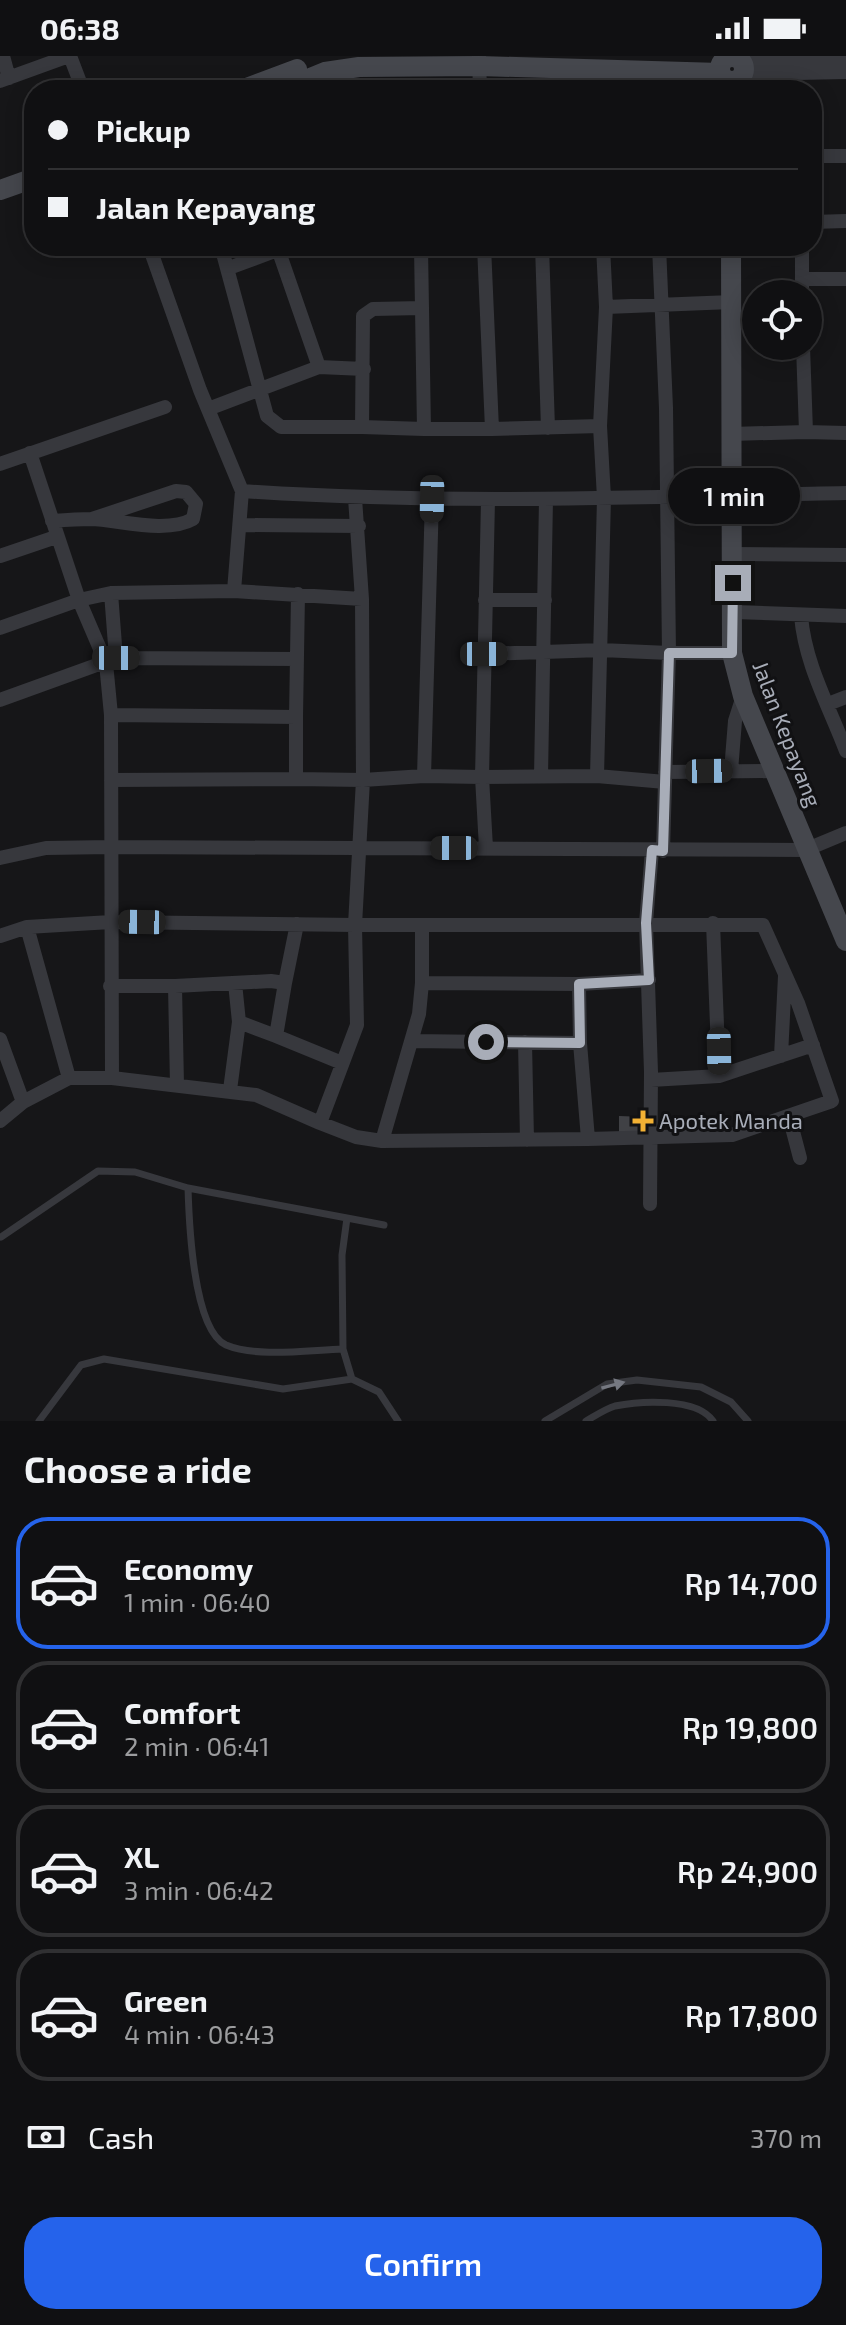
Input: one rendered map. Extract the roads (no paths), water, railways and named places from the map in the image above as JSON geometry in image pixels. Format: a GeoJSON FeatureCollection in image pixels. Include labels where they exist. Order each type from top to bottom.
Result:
{"type":"FeatureCollection","features":[{"type":"Feature","properties":{"kind":"street"},"geometry":{"type":"LineString","coordinates":[[3,56],[5,79],[70,56],[79,80]]}},
{"type":"Feature","properties":{"kind":"street"},"geometry":{"type":"LineString","coordinates":[[268,80],[320,61],[347,56]]}},
{"type":"Feature","properties":{"kind":"street"},"geometry":{"type":"LineString","coordinates":[[556,56],[732,69],[846,59]]}},
{"type":"Feature","properties":{"kind":"street"},"geometry":{"type":"LineString","coordinates":[[305,80],[325,72],[359,67],[479,61],[846,72]]}},
{"type":"Feature","properties":{"kind":"street"},"geometry":{"type":"LineString","coordinates":[[822,156],[846,156]]}},
{"type":"Feature","properties":{"kind":"street"},"geometry":{"type":"LineString","coordinates":[[0,175],[24,167]]}},
{"type":"Feature","properties":{"kind":"street"},"geometry":{"type":"LineString","coordinates":[[0,190],[24,182]]}},
{"type":"Feature","properties":{"kind":"street"},"geometry":{"type":"LineString","coordinates":[[822,222],[846,221]]}},
{"type":"Feature","properties":{"kind":"street"},"geometry":{"type":"LineString","coordinates":[[153,256],[208,409],[242,491],[234,591]]}},
{"type":"Feature","properties":{"kind":"street"},"geometry":{"type":"LineString","coordinates":[[225,256],[267,416],[281,427],[492,429],[600,426]]}},
{"type":"Feature","properties":{"kind":"street"},"geometry":{"type":"LineString","coordinates":[[229,268],[261,256]]}},
{"type":"Feature","properties":{"kind":"street"},"geometry":{"type":"LineString","coordinates":[[285,256],[319,367]]}},
{"type":"Feature","properties":{"kind":"street"},"geometry":{"type":"LineString","coordinates":[[416,256],[422,308],[424,429]]}},
{"type":"Feature","properties":{"kind":"street"},"geometry":{"type":"LineString","coordinates":[[484,256],[492,429]]}},
{"type":"Feature","properties":{"kind":"street"},"geometry":{"type":"LineString","coordinates":[[542,256],[548,428]]}},
{"type":"Feature","properties":{"kind":"street"},"geometry":{"type":"LineString","coordinates":[[597,776],[604,498],[600,426],[606,307],[603,256]]}},
{"type":"Feature","properties":{"kind":"street"},"geometry":{"type":"LineString","coordinates":[[650,1204],[651,1080],[646,923],[665,777],[669,653],[659,256]]}},
{"type":"Feature","properties":{"kind":"street","name":"Jalan Kepayang"},"geometry":{"type":"LineString","coordinates":[[731,256],[732,653],[743,696],[776,771],[805,850],[840,905],[846,941]]}},
{"type":"Feature","properties":{"kind":"street"},"geometry":{"type":"LineString","coordinates":[[802,256],[802,280]]}},
{"type":"Feature","properties":{"kind":"street"},"geometry":{"type":"LineString","coordinates":[[822,283],[846,279]]}},
{"type":"Feature","properties":{"kind":"street"},"geometry":{"type":"LineString","coordinates":[[606,307],[732,302]]}},
{"type":"Feature","properties":{"kind":"street"},"geometry":{"type":"LineString","coordinates":[[362,427],[365,313],[373,309],[422,308]]}},
{"type":"Feature","properties":{"kind":"street"},"geometry":{"type":"LineString","coordinates":[[803,360],[806,432]]}},
{"type":"Feature","properties":{"kind":"street"},"geometry":{"type":"LineString","coordinates":[[208,409],[319,367],[364,369]]}},
{"type":"Feature","properties":{"kind":"street"},"geometry":{"type":"LineString","coordinates":[[0,464],[165,407]]}},
{"type":"Feature","properties":{"kind":"street"},"geometry":{"type":"LineString","coordinates":[[731,434],[846,433]]}},
{"type":"Feature","properties":{"kind":"street"},"geometry":{"type":"LineString","coordinates":[[30,453],[79,600],[111,660]]}},
{"type":"Feature","properties":{"kind":"street"},"geometry":{"type":"LineString","coordinates":[[52,521],[92,519],[144,525],[188,522],[195,516],[196,504],[186,492],[176,491],[92,519]]}},
{"type":"Feature","properties":{"kind":"street"},"geometry":{"type":"LineString","coordinates":[[242,491],[355,498],[488,500],[846,493]]}},
{"type":"Feature","properties":{"kind":"street"},"geometry":{"type":"LineString","coordinates":[[320,1123],[357,1025],[355,925],[363,780],[362,599],[355,498]]}},
{"type":"Feature","properties":{"kind":"street"},"geometry":{"type":"LineString","coordinates":[[424,776],[432,499]]}},
{"type":"Feature","properties":{"kind":"street"},"geometry":{"type":"LineString","coordinates":[[541,776],[546,499]]}},
{"type":"Feature","properties":{"kind":"street"},"geometry":{"type":"LineString","coordinates":[[486,848],[482,777],[488,500]]}},
{"type":"Feature","properties":{"kind":"street"},"geometry":{"type":"LineString","coordinates":[[241,525],[359,526]]}},
{"type":"Feature","properties":{"kind":"street"},"geometry":{"type":"LineString","coordinates":[[0,556],[56,537]]}},
{"type":"Feature","properties":{"kind":"street"},"geometry":{"type":"LineString","coordinates":[[733,554],[846,555]]}},
{"type":"Feature","properties":{"kind":"street"},"geometry":{"type":"LineString","coordinates":[[0,628],[79,600],[111,593],[234,591],[362,599]]}},
{"type":"Feature","properties":{"kind":"street"},"geometry":{"type":"LineString","coordinates":[[111,593],[112,1078]]}},
{"type":"Feature","properties":{"kind":"street"},"geometry":{"type":"LineString","coordinates":[[296,779],[298,594]]}},
{"type":"Feature","properties":{"kind":"street"},"geometry":{"type":"LineString","coordinates":[[485,600],[545,600]]}},
{"type":"Feature","properties":{"kind":"street"},"geometry":{"type":"LineString","coordinates":[[734,612],[846,616]]}},
{"type":"Feature","properties":{"kind":"street"},"geometry":{"type":"LineString","coordinates":[[801,616],[803,640],[814,676],[846,751]]}},
{"type":"Feature","properties":{"kind":"street"},"geometry":{"type":"LineString","coordinates":[[484,654],[601,650],[732,653]]}},
{"type":"Feature","properties":{"kind":"street"},"geometry":{"type":"LineString","coordinates":[[0,700],[111,660],[297,659]]}},
{"type":"Feature","properties":{"kind":"street"},"geometry":{"type":"LineString","coordinates":[[731,771],[735,721],[743,696]]}},
{"type":"Feature","properties":{"kind":"street"},"geometry":{"type":"LineString","coordinates":[[828,704],[846,697]]}},
{"type":"Feature","properties":{"kind":"street"},"geometry":{"type":"LineString","coordinates":[[111,715],[296,717]]}},
{"type":"Feature","properties":{"kind":"street"},"geometry":{"type":"LineString","coordinates":[[111,780],[665,777],[731,771],[776,771]]}},
{"type":"Feature","properties":{"kind":"street"},"geometry":{"type":"LineString","coordinates":[[0,858],[46,848],[111,847],[805,850],[846,833]]}},
{"type":"Feature","properties":{"kind":"street"},"geometry":{"type":"LineString","coordinates":[[0,936],[27,927],[111,922],[763,925],[839,1099],[732,1135],[382,1141],[356,1137],[256,1095],[112,1078],[69,1078],[23,1102],[0,1121]]}},
{"type":"Feature","properties":{"kind":"street"},"geometry":{"type":"LineString","coordinates":[[713,923],[719,1076]]}},
{"type":"Feature","properties":{"kind":"street"},"geometry":{"type":"LineString","coordinates":[[276,1036],[297,924]]}},
{"type":"Feature","properties":{"kind":"street"},"geometry":{"type":"LineString","coordinates":[[382,1141],[419,1014],[422,925]]}},
{"type":"Feature","properties":{"kind":"street"},"geometry":{"type":"LineString","coordinates":[[27,927],[69,1078]]}},
{"type":"Feature","properties":{"kind":"street"},"geometry":{"type":"LineString","coordinates":[[781,1056],[785,973]]}},
{"type":"Feature","properties":{"kind":"street"},"geometry":{"type":"LineString","coordinates":[[422,983],[579,984],[649,980]]}},
{"type":"Feature","properties":{"kind":"street"},"geometry":{"type":"LineString","coordinates":[[230,1090],[239,1022],[235,983]]}},
{"type":"Feature","properties":{"kind":"street"},"geometry":{"type":"LineString","coordinates":[[110,986],[285,983]]}},
{"type":"Feature","properties":{"kind":"street"},"geometry":{"type":"LineString","coordinates":[[579,984],[580,1043],[588,1139]]}},
{"type":"Feature","properties":{"kind":"street"},"geometry":{"type":"LineString","coordinates":[[175,986],[177,1085]]}},
{"type":"Feature","properties":{"kind":"street"},"geometry":{"type":"LineString","coordinates":[[239,1022],[342,1063]]}},
{"type":"Feature","properties":{"kind":"street"},"geometry":{"type":"LineString","coordinates":[[0,1039],[23,1102]]}},
{"type":"Feature","properties":{"kind":"street"},"geometry":{"type":"LineString","coordinates":[[412,1041],[580,1043]]}},
{"type":"Feature","properties":{"kind":"street"},"geometry":{"type":"LineString","coordinates":[[525,1042],[527,1140]]}},
{"type":"Feature","properties":{"kind":"street"},"geometry":{"type":"LineString","coordinates":[[651,1080],[719,1076],[813,1045]]}},
{"type":"Feature","properties":{"kind":"street"},"geometry":{"type":"LineString","coordinates":[[789,1116],[800,1158]]}},
{"type":"Feature","properties":{"kind":"lane"},"geometry":{"type":"LineString","coordinates":[[1,1237],[98,1171],[135,1172],[188,1188],[384,1225]]}},
{"type":"Feature","properties":{"kind":"lane"},"geometry":{"type":"LineString","coordinates":[[188,1188],[198,1289],[213,1335],[225,1345],[256,1352],[343,1349]]}},
{"type":"Feature","properties":{"kind":"lane"},"geometry":{"type":"LineString","coordinates":[[347,1218],[342,1255],[343,1349],[352,1379]]}},
{"type":"Feature","properties":{"kind":"lane"},"geometry":{"type":"LineString","coordinates":[[39,1421],[81,1365],[104,1359],[283,1389],[352,1379],[379,1392],[398,1421]]}},
{"type":"Feature","properties":{"kind":"lane"},"geometry":{"type":"LineString","coordinates":[[545,1421],[607,1384],[637,1380],[701,1387],[731,1402],[748,1421]]}},
{"type":"Feature","properties":{"kind":"lane"},"geometry":{"type":"LineString","coordinates":[[586,1421],[612,1407],[650,1401],[686,1405],[709,1415],[713,1421]]}},
{"type":"Feature","properties":{"kind":"place","name":"Apotek Manda"},"geometry":{"type":"Point","coordinates":[643,1121]}}]}
